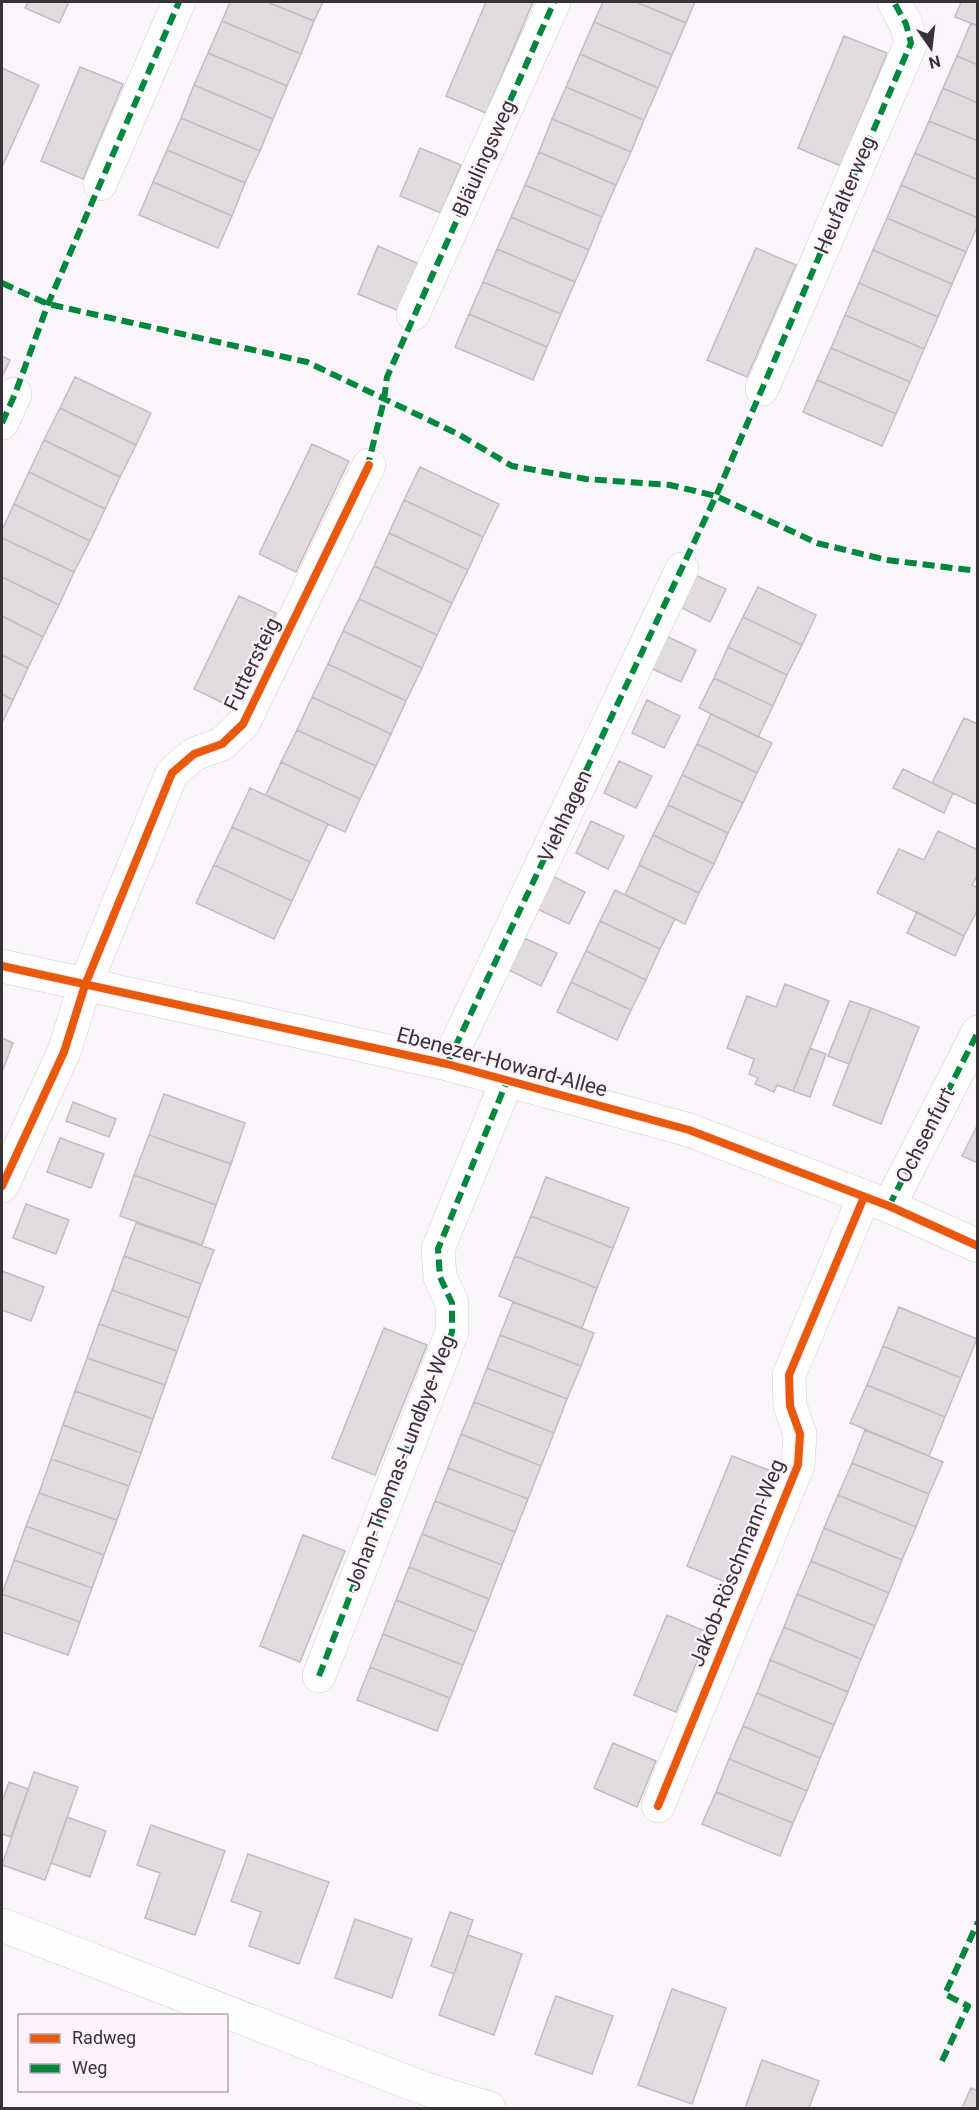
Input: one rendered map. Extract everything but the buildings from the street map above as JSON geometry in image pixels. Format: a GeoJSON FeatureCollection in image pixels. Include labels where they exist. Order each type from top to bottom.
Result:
{"type":"FeatureCollection","features":[{"type":"Feature","properties":{"kind":"street"},"geometry":{"type":"LineString","coordinates":[[100,184],[179,2]]}},
{"type":"Feature","properties":{"kind":"street","name":"Bläulingsweg"},"geometry":{"type":"LineString","coordinates":[[413,314],[554,2]]}},
{"type":"Feature","properties":{"kind":"street","name":"Heufalterweg"},"geometry":{"type":"LineString","coordinates":[[762,389],[911,43],[906,24],[894,2]]}},
{"type":"Feature","properties":{"kind":"street","name":"Futtersteig"},"geometry":{"type":"LineString","coordinates":[[2,1186],[64,1052],[85,985],[172,773],[194,754],[222,744],[243,724],[369,465]]}},
{"type":"Feature","properties":{"kind":"street","name":"Viehhagen"},"geometry":{"type":"LineString","coordinates":[[447,1064],[682,568]]}},
{"type":"Feature","properties":{"kind":"street","name":"Ebenezer-Howard-Allee"},"geometry":{"type":"LineString","coordinates":[[2,966],[447,1064],[689,1130],[877,1202],[978,1246]]}},
{"type":"Feature","properties":{"kind":"street","name":"Ochsenfurt"},"geometry":{"type":"LineString","coordinates":[[877,1202],[978,1032]]}},
{"type":"Feature","properties":{"kind":"street","name":"Johan-Thomas-Lundbye-Weg"},"geometry":{"type":"LineString","coordinates":[[319,1676],[452,1332],[452,1303],[440,1277],[438,1249],[507,1081]]}},
{"type":"Feature","properties":{"kind":"street","name":"Jakob-Röschmann-Weg"},"geometry":{"type":"LineString","coordinates":[[658,1806],[798,1465],[800,1434],[790,1406],[789,1375],[877,1202]]}},
{"type":"Feature","properties":{"kind":"street"},"geometry":{"type":"LineString","coordinates":[[2,1925],[217,2014]]}},
{"type":"Feature","properties":{"kind":"street"},"geometry":{"type":"LineString","coordinates":[[228,2019],[419,2098],[489,2109]]}},
{"type":"Feature","properties":{"kind":"marked path"},"geometry":{"type":"LineString","coordinates":[[2,423],[48,304],[179,2]]}},
{"type":"Feature","properties":{"kind":"marked path"},"geometry":{"type":"LineString","coordinates":[[367,469],[384,400],[387,377],[554,2]]}},
{"type":"Feature","properties":{"kind":"marked path"},"geometry":{"type":"LineString","coordinates":[[447,1064],[716,496],[911,43],[906,24],[894,2]]}},
{"type":"Feature","properties":{"kind":"marked path"},"geometry":{"type":"LineString","coordinates":[[2,283],[48,304],[307,362],[458,434],[512,466],[586,479],[670,485],[716,496],[817,543],[887,560],[978,571]]}},
{"type":"Feature","properties":{"kind":"marked path"},"geometry":{"type":"LineString","coordinates":[[889,1206],[978,1032]]}},
{"type":"Feature","properties":{"kind":"marked path"},"geometry":{"type":"LineString","coordinates":[[319,1676],[452,1332],[452,1303],[440,1277],[438,1249],[507,1081]]}},
{"type":"Feature","properties":{"kind":"marked path"},"geometry":{"type":"LineString","coordinates":[[942,2061],[968,2006],[945,1994],[978,1922]]}},
{"type":"Feature","properties":{"kind":"cycle path"},"geometry":{"type":"LineString","coordinates":[[2,1186],[64,1052],[85,985],[172,773],[194,754],[222,744],[243,724],[369,465]]}},
{"type":"Feature","properties":{"kind":"cycle path"},"geometry":{"type":"LineString","coordinates":[[2,966],[447,1064],[689,1130],[889,1206],[978,1246]]}},
{"type":"Feature","properties":{"kind":"cycle path"},"geometry":{"type":"LineString","coordinates":[[658,1806],[798,1465],[800,1434],[790,1406],[789,1375],[864,1197]]}}]}
